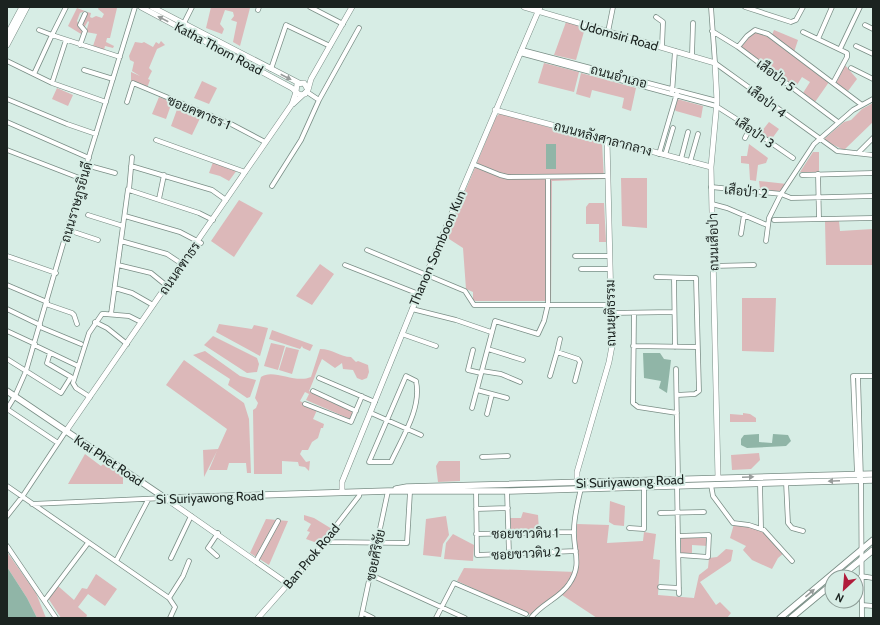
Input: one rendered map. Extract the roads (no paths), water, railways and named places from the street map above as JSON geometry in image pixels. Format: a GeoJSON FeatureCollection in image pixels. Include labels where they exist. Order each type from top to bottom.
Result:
{"type":"FeatureCollection","features":[{"type":"Feature","properties":{"kind":"main road","name":"Krai Phet Road"},"geometry":{"type":"LineString","coordinates":[[7,391],[165,498]]}},
{"type":"Feature","properties":{"kind":"main road","name":"Si Suriyawong Road"},"geometry":{"type":"LineString","coordinates":[[388,491],[407,487],[577,482],[711,484],[718,481],[760,483],[873,474]]}},
{"type":"Feature","properties":{"kind":"main road","name":"Si Suriyawong Road"},"geometry":{"type":"LineString","coordinates":[[165,498],[388,491],[507,491],[860,476],[873,480]]}},
{"type":"Feature","properties":{"kind":"main road"},"geometry":{"type":"LineString","coordinates":[[780,618],[873,540]]}},
{"type":"Feature","properties":{"kind":"main road"},"geometry":{"type":"LineString","coordinates":[[850,569],[873,550]]}},
{"type":"Feature","properties":{"kind":"main road"},"geometry":{"type":"LineString","coordinates":[[791,618],[824,591]]}},
{"type":"Feature","properties":{"kind":"street"},"geometry":{"type":"LineString","coordinates":[[7,35],[22,7]]}},
{"type":"Feature","properties":{"kind":"street"},"geometry":{"type":"LineString","coordinates":[[7,45],[27,7]]}},
{"type":"Feature","properties":{"kind":"street"},"geometry":{"type":"LineString","coordinates":[[34,74],[66,7]]}},
{"type":"Feature","properties":{"kind":"street","name":"ถนนราษฎรยินดี"},"geometry":{"type":"LineString","coordinates":[[58,443],[7,408],[15,396],[26,372],[82,179],[135,7]]}},
{"type":"Feature","properties":{"kind":"street","name":"Katha Thorn Road"},"geometry":{"type":"LineString","coordinates":[[141,7],[292,88],[296,92]]}},
{"type":"Feature","properties":{"kind":"street","name":"Katha Thorn Road"},"geometry":{"type":"LineString","coordinates":[[152,7],[300,83]]}},
{"type":"Feature","properties":{"kind":"street"},"geometry":{"type":"LineString","coordinates":[[184,23],[192,7]]}},
{"type":"Feature","properties":{"kind":"street"},"geometry":{"type":"LineString","coordinates":[[310,7],[343,24]]}},
{"type":"Feature","properties":{"kind":"street"},"geometry":{"type":"LineString","coordinates":[[311,79],[296,86],[296,92],[300,95],[306,92],[311,79],[352,7]]}},
{"type":"Feature","properties":{"kind":"street","name":"Udomsiri Road"},"geometry":{"type":"LineString","coordinates":[[524,7],[539,9],[608,32],[692,55],[715,63]]}},
{"type":"Feature","properties":{"kind":"street"},"geometry":{"type":"LineString","coordinates":[[608,32],[613,7]]}},
{"type":"Feature","properties":{"kind":"street","name":"ถนนเสือป่า"},"geometry":{"type":"LineString","coordinates":[[711,7],[716,103],[711,187],[718,481]]}},
{"type":"Feature","properties":{"kind":"street"},"geometry":{"type":"LineString","coordinates":[[745,7],[794,22],[804,7]]}},
{"type":"Feature","properties":{"kind":"street"},"geometry":{"type":"LineString","coordinates":[[818,39],[832,7]]}},
{"type":"Feature","properties":{"kind":"street"},"geometry":{"type":"LineString","coordinates":[[840,49],[860,7]]}},
{"type":"Feature","properties":{"kind":"street","name":"Thanon Somboon Kun"},"geometry":{"type":"LineString","coordinates":[[342,492],[342,482],[418,294],[539,9]]}},
{"type":"Feature","properties":{"kind":"street"},"geometry":{"type":"LineString","coordinates":[[80,45],[85,31],[81,27],[80,23],[85,14]]}},
{"type":"Feature","properties":{"kind":"street"},"geometry":{"type":"LineString","coordinates":[[656,18],[663,22],[662,47]]}},
{"type":"Feature","properties":{"kind":"street"},"geometry":{"type":"LineString","coordinates":[[692,55],[693,23]]}},
{"type":"Feature","properties":{"kind":"street"},"geometry":{"type":"LineString","coordinates":[[271,69],[286,25],[330,46]]}},
{"type":"Feature","properties":{"kind":"street"},"geometry":{"type":"LineString","coordinates":[[865,25],[873,29]]}},
{"type":"Feature","properties":{"kind":"street"},"geometry":{"type":"LineString","coordinates":[[272,186],[301,140],[319,100],[359,28]]}},
{"type":"Feature","properties":{"kind":"street"},"geometry":{"type":"LineString","coordinates":[[38,30],[120,57]]}},
{"type":"Feature","properties":{"kind":"street"},"geometry":{"type":"LineString","coordinates":[[738,47],[751,32],[755,30],[764,32],[862,105]]}},
{"type":"Feature","properties":{"kind":"street","name":"เสือป่า 5"},"geometry":{"type":"LineString","coordinates":[[712,31],[738,47],[838,122]]}},
{"type":"Feature","properties":{"kind":"street"},"geometry":{"type":"LineString","coordinates":[[803,32],[847,53],[847,57],[833,83]]}},
{"type":"Feature","properties":{"kind":"street"},"geometry":{"type":"LineString","coordinates":[[52,83],[66,40]]}},
{"type":"Feature","properties":{"kind":"street"},"geometry":{"type":"LineString","coordinates":[[856,46],[873,54]]}},
{"type":"Feature","properties":{"kind":"street"},"geometry":{"type":"LineString","coordinates":[[662,154],[675,92],[675,51]]}},
{"type":"Feature","properties":{"kind":"street","name":"ถนนอำเภอ"},"geometry":{"type":"LineString","coordinates":[[521,52],[581,70],[675,92]]}},
{"type":"Feature","properties":{"kind":"street","name":"ถนนอำเภอ"},"geometry":{"type":"LineString","coordinates":[[521,52],[716,103]]}},
{"type":"Feature","properties":{"kind":"street"},"geometry":{"type":"LineString","coordinates":[[7,60],[52,83],[106,102]]}},
{"type":"Feature","properties":{"kind":"street","name":"เสือป่า 4"},"geometry":{"type":"LineString","coordinates":[[715,63],[819,139],[837,150],[873,155]]}},
{"type":"Feature","properties":{"kind":"street"},"geometry":{"type":"LineString","coordinates":[[851,68],[873,79]]}},
{"type":"Feature","properties":{"kind":"street"},"geometry":{"type":"LineString","coordinates":[[84,70],[113,80]]}},
{"type":"Feature","properties":{"kind":"street","name":"ซอยคฑาธร 1"},"geometry":{"type":"LineString","coordinates":[[128,102],[133,83],[231,124],[265,142]]}},
{"type":"Feature","properties":{"kind":"street"},"geometry":{"type":"LineString","coordinates":[[300,83],[306,85],[306,92]]}},
{"type":"Feature","properties":{"kind":"street","name":"ถนนคฑาธร"},"geometry":{"type":"LineString","coordinates":[[292,104],[296,92]]}},
{"type":"Feature","properties":{"kind":"street"},"geometry":{"type":"LineString","coordinates":[[306,92],[319,100]]}},
{"type":"Feature","properties":{"kind":"street","name":"ถนนคฑาธร"},"geometry":{"type":"LineString","coordinates":[[66,431],[141,322],[199,242],[265,142],[292,104],[306,92]]}},
{"type":"Feature","properties":{"kind":"street"},"geometry":{"type":"LineString","coordinates":[[7,98],[67,124],[96,134]]}},
{"type":"Feature","properties":{"kind":"street"},"geometry":{"type":"LineString","coordinates":[[766,241],[767,225],[781,194],[810,148],[838,122],[873,99]]}},
{"type":"Feature","properties":{"kind":"street","name":"เสือป่า 3"},"geometry":{"type":"LineString","coordinates":[[716,103],[793,158]]}},
{"type":"Feature","properties":{"kind":"street","name":"ถนนหลังศาลากลาง"},"geometry":{"type":"LineString","coordinates":[[495,110],[711,167]]}},
{"type":"Feature","properties":{"kind":"street"},"geometry":{"type":"LineString","coordinates":[[7,122],[89,158]]}},
{"type":"Feature","properties":{"kind":"street"},"geometry":{"type":"LineString","coordinates":[[662,154],[673,128]]}},
{"type":"Feature","properties":{"kind":"street"},"geometry":{"type":"LineString","coordinates":[[745,138],[750,128]]}},
{"type":"Feature","properties":{"kind":"street"},"geometry":{"type":"LineString","coordinates":[[681,159],[688,132]]}},
{"type":"Feature","properties":{"kind":"street"},"geometry":{"type":"LineString","coordinates":[[690,162],[698,134]]}},
{"type":"Feature","properties":{"kind":"street"},"geometry":{"type":"LineString","coordinates":[[859,152],[873,138]]}},
{"type":"Feature","properties":{"kind":"street"},"geometry":{"type":"LineString","coordinates":[[156,140],[245,172]]}},
{"type":"Feature","properties":{"kind":"street","name":"ถนนยุติธรรม"},"geometry":{"type":"LineString","coordinates":[[577,482],[577,472],[609,362],[612,346],[607,140]]}},
{"type":"Feature","properties":{"kind":"street"},"geometry":{"type":"LineString","coordinates":[[7,150],[82,179]]}},
{"type":"Feature","properties":{"kind":"street"},"geometry":{"type":"LineString","coordinates":[[111,314],[132,157]]}},
{"type":"Feature","properties":{"kind":"street"},"geometry":{"type":"LineString","coordinates":[[473,164],[500,176],[548,178],[607,176]]}},
{"type":"Feature","properties":{"kind":"street"},"geometry":{"type":"LineString","coordinates":[[86,166],[114,173]]}},
{"type":"Feature","properties":{"kind":"street"},"geometry":{"type":"LineString","coordinates":[[131,166],[212,190],[226,200]]}},
{"type":"Feature","properties":{"kind":"street"},"geometry":{"type":"LineString","coordinates":[[802,175],[873,173]]}},
{"type":"Feature","properties":{"kind":"street"},"geometry":{"type":"LineString","coordinates":[[818,174],[819,219]]}},
{"type":"Feature","properties":{"kind":"street"},"geometry":{"type":"LineString","coordinates":[[159,199],[164,175]]}},
{"type":"Feature","properties":{"kind":"street"},"geometry":{"type":"LineString","coordinates":[[472,408],[495,321],[538,334],[544,321],[548,304],[548,178]]}},
{"type":"Feature","properties":{"kind":"street","name":"เสือป่า 2"},"geometry":{"type":"LineString","coordinates":[[711,187],[781,194],[786,197],[873,196]]}},
{"type":"Feature","properties":{"kind":"street"},"geometry":{"type":"LineString","coordinates":[[128,189],[199,213],[213,220]]}},
{"type":"Feature","properties":{"kind":"street"},"geometry":{"type":"LineString","coordinates":[[712,204],[767,225]]}},
{"type":"Feature","properties":{"kind":"street"},"geometry":{"type":"LineString","coordinates":[[88,215],[123,226]]}},
{"type":"Feature","properties":{"kind":"street"},"geometry":{"type":"LineString","coordinates":[[741,234],[744,215]]}},
{"type":"Feature","properties":{"kind":"street"},"geometry":{"type":"LineString","coordinates":[[125,216],[180,232],[199,242]]}},
{"type":"Feature","properties":{"kind":"street"},"geometry":{"type":"LineString","coordinates":[[774,220],[873,218]]}},
{"type":"Feature","properties":{"kind":"street"},"geometry":{"type":"LineString","coordinates":[[68,230],[98,240]]}},
{"type":"Feature","properties":{"kind":"street"},"geometry":{"type":"LineString","coordinates":[[121,241],[167,254],[182,264]]}},
{"type":"Feature","properties":{"kind":"street"},"geometry":{"type":"LineString","coordinates":[[367,250],[465,291],[474,305],[610,305]]}},
{"type":"Feature","properties":{"kind":"street"},"geometry":{"type":"LineString","coordinates":[[7,256],[56,272]]}},
{"type":"Feature","properties":{"kind":"street"},"geometry":{"type":"LineString","coordinates":[[575,256],[609,256]]}},
{"type":"Feature","properties":{"kind":"street"},"geometry":{"type":"LineString","coordinates":[[118,265],[151,273],[167,286]]}},
{"type":"Feature","properties":{"kind":"street"},"geometry":{"type":"LineString","coordinates":[[345,265],[418,294]]}},
{"type":"Feature","properties":{"kind":"street"},"geometry":{"type":"LineString","coordinates":[[713,266],[754,265]]}},
{"type":"Feature","properties":{"kind":"street"},"geometry":{"type":"LineString","coordinates":[[581,269],[609,269]]}},
{"type":"Feature","properties":{"kind":"street"},"geometry":{"type":"LineString","coordinates":[[656,277],[696,278],[699,391],[695,394],[677,395]]}},
{"type":"Feature","properties":{"kind":"street"},"geometry":{"type":"LineString","coordinates":[[674,278],[675,347]]}},
{"type":"Feature","properties":{"kind":"street"},"geometry":{"type":"LineString","coordinates":[[7,285],[72,313],[77,324]]}},
{"type":"Feature","properties":{"kind":"street"},"geometry":{"type":"LineString","coordinates":[[115,288],[132,293],[153,305]]}},
{"type":"Feature","properties":{"kind":"street"},"geometry":{"type":"LineString","coordinates":[[7,309],[40,326],[81,344]]}},
{"type":"Feature","properties":{"kind":"street"},"geometry":{"type":"LineString","coordinates":[[412,309],[456,320],[491,332]]}},
{"type":"Feature","properties":{"kind":"street"},"geometry":{"type":"LineString","coordinates":[[611,313],[674,312]]}},
{"type":"Feature","properties":{"kind":"street"},"geometry":{"type":"LineString","coordinates":[[634,313],[633,404],[638,407],[677,413]]}},
{"type":"Feature","properties":{"kind":"street"},"geometry":{"type":"LineString","coordinates":[[90,397],[76,388],[73,383],[89,333],[95,322],[102,314],[111,314],[128,316],[141,322]]}},
{"type":"Feature","properties":{"kind":"street"},"geometry":{"type":"LineString","coordinates":[[95,322],[107,328],[127,344]]}},
{"type":"Feature","properties":{"kind":"street"},"geometry":{"type":"LineString","coordinates":[[7,331],[76,365]]}},
{"type":"Feature","properties":{"kind":"street"},"geometry":{"type":"LineString","coordinates":[[402,334],[436,346]]}},
{"type":"Feature","properties":{"kind":"street"},"geometry":{"type":"LineString","coordinates":[[550,376],[560,339]]}},
{"type":"Feature","properties":{"kind":"street"},"geometry":{"type":"LineString","coordinates":[[633,346],[698,347]]}},
{"type":"Feature","properties":{"kind":"street"},"geometry":{"type":"LineString","coordinates":[[488,348],[523,360]]}},
{"type":"Feature","properties":{"kind":"street"},"geometry":{"type":"LineString","coordinates":[[473,350],[468,370],[501,374],[520,382]]}},
{"type":"Feature","properties":{"kind":"street"},"geometry":{"type":"LineString","coordinates":[[557,352],[578,359],[580,362],[575,381]]}},
{"type":"Feature","properties":{"kind":"street"},"geometry":{"type":"LineString","coordinates":[[7,359],[61,393],[71,377],[47,363],[50,353]]}},
{"type":"Feature","properties":{"kind":"street"},"geometry":{"type":"LineString","coordinates":[[676,369],[679,594]]}},
{"type":"Feature","properties":{"kind":"street"},"geometry":{"type":"LineString","coordinates":[[406,376],[416,381],[418,399],[391,462],[369,462],[388,420],[406,376]]}},
{"type":"Feature","properties":{"kind":"street"},"geometry":{"type":"LineString","coordinates":[[861,569],[860,476],[855,376],[873,376]]}},
{"type":"Feature","properties":{"kind":"street"},"geometry":{"type":"LineString","coordinates":[[319,378],[375,402]]}},
{"type":"Feature","properties":{"kind":"street"},"geometry":{"type":"LineString","coordinates":[[477,390],[508,398]]}},
{"type":"Feature","properties":{"kind":"street"},"geometry":{"type":"LineString","coordinates":[[313,391],[356,411]]}},
{"type":"Feature","properties":{"kind":"street"},"geometry":{"type":"LineString","coordinates":[[487,414],[492,394]]}},
{"type":"Feature","properties":{"kind":"street"},"geometry":{"type":"LineString","coordinates":[[305,404],[351,422],[362,396]]}},
{"type":"Feature","properties":{"kind":"street"},"geometry":{"type":"LineString","coordinates":[[371,413],[421,435]]}},
{"type":"Feature","properties":{"kind":"street"},"geometry":{"type":"LineString","coordinates":[[7,516],[22,497],[66,431]]}},
{"type":"Feature","properties":{"kind":"street"},"geometry":{"type":"LineString","coordinates":[[482,457],[508,456]]}},
{"type":"Feature","properties":{"kind":"street"},"geometry":{"type":"LineString","coordinates":[[531,618],[540,607],[570,584],[577,564],[574,532],[581,488],[577,482]]}},
{"type":"Feature","properties":{"kind":"street"},"geometry":{"type":"LineString","coordinates":[[786,482],[788,523],[792,528],[803,531]]}},
{"type":"Feature","properties":{"kind":"street"},"geometry":{"type":"LineString","coordinates":[[760,483],[761,528]]}},
{"type":"Feature","properties":{"kind":"street"},"geometry":{"type":"LineString","coordinates":[[711,484],[713,496],[733,523],[761,528],[792,561]]}},
{"type":"Feature","properties":{"kind":"street"},"geometry":{"type":"LineString","coordinates":[[7,486],[169,598],[175,607],[170,618]]}},
{"type":"Feature","properties":{"kind":"street"},"geometry":{"type":"LineString","coordinates":[[629,528],[644,529],[644,486]]}},
{"type":"Feature","properties":{"kind":"street","name":"ซอยศิริชัย"},"geometry":{"type":"LineString","coordinates":[[360,618],[363,613],[388,491]]}},
{"type":"Feature","properties":{"kind":"street"},"geometry":{"type":"LineString","coordinates":[[476,491],[476,534]]}},
{"type":"Feature","properties":{"kind":"street"},"geometry":{"type":"LineString","coordinates":[[507,491],[509,554]]}},
{"type":"Feature","properties":{"kind":"street","name":"Ban Prok Road"},"geometry":{"type":"LineString","coordinates":[[258,618],[288,584],[294,580],[325,542],[359,496],[360,492]]}},
{"type":"Feature","properties":{"kind":"street"},"geometry":{"type":"LineString","coordinates":[[325,542],[407,542],[410,492]]}},
{"type":"Feature","properties":{"kind":"street","name":"Si Suriyawong Road"},"geometry":{"type":"LineString","coordinates":[[32,504],[148,500],[165,498]]}},
{"type":"Feature","properties":{"kind":"street","name":"Krai Phet Road"},"geometry":{"type":"LineString","coordinates":[[165,498],[218,533],[288,584]]}},
{"type":"Feature","properties":{"kind":"street"},"geometry":{"type":"LineString","coordinates":[[116,561],[148,500]]}},
{"type":"Feature","properties":{"kind":"street"},"geometry":{"type":"LineString","coordinates":[[476,509],[508,508]]}},
{"type":"Feature","properties":{"kind":"street"},"geometry":{"type":"LineString","coordinates":[[660,513],[704,512]]}},
{"type":"Feature","properties":{"kind":"street"},"geometry":{"type":"LineString","coordinates":[[171,558],[191,516]]}},
{"type":"Feature","properties":{"kind":"street"},"geometry":{"type":"LineString","coordinates":[[256,561],[278,521]]}},
{"type":"Feature","properties":{"kind":"street","name":"ซอยชาวดิน 1"},"geometry":{"type":"LineString","coordinates":[[476,534],[574,532]]}},
{"type":"Feature","properties":{"kind":"street"},"geometry":{"type":"LineString","coordinates":[[217,556],[208,548],[218,533]]}},
{"type":"Feature","properties":{"kind":"street","name":"ซอยขาวดิน 2"},"geometry":{"type":"LineString","coordinates":[[476,534],[477,556],[576,551]]}},
{"type":"Feature","properties":{"kind":"street"},"geometry":{"type":"LineString","coordinates":[[678,536],[709,535],[708,557],[679,555]]}},
{"type":"Feature","properties":{"kind":"street"},"geometry":{"type":"LineString","coordinates":[[45,600],[88,543]]}},
{"type":"Feature","properties":{"kind":"street"},"geometry":{"type":"LineString","coordinates":[[7,546],[56,618]]}},
{"type":"Feature","properties":{"kind":"street"},"geometry":{"type":"LineString","coordinates":[[169,598],[184,576],[189,561]]}},
{"type":"Feature","properties":{"kind":"street"},"geometry":{"type":"LineString","coordinates":[[371,575],[465,618]]}},
{"type":"Feature","properties":{"kind":"street"},"geometry":{"type":"LineString","coordinates":[[436,618],[454,582],[526,614]]}},
{"type":"Feature","properties":{"kind":"street"},"geometry":{"type":"LineString","coordinates":[[660,587],[679,588]]}},
{"type":"Feature","properties":{"kind":"street"},"geometry":{"type":"LineString","coordinates":[[363,613],[373,618]]}}]}
